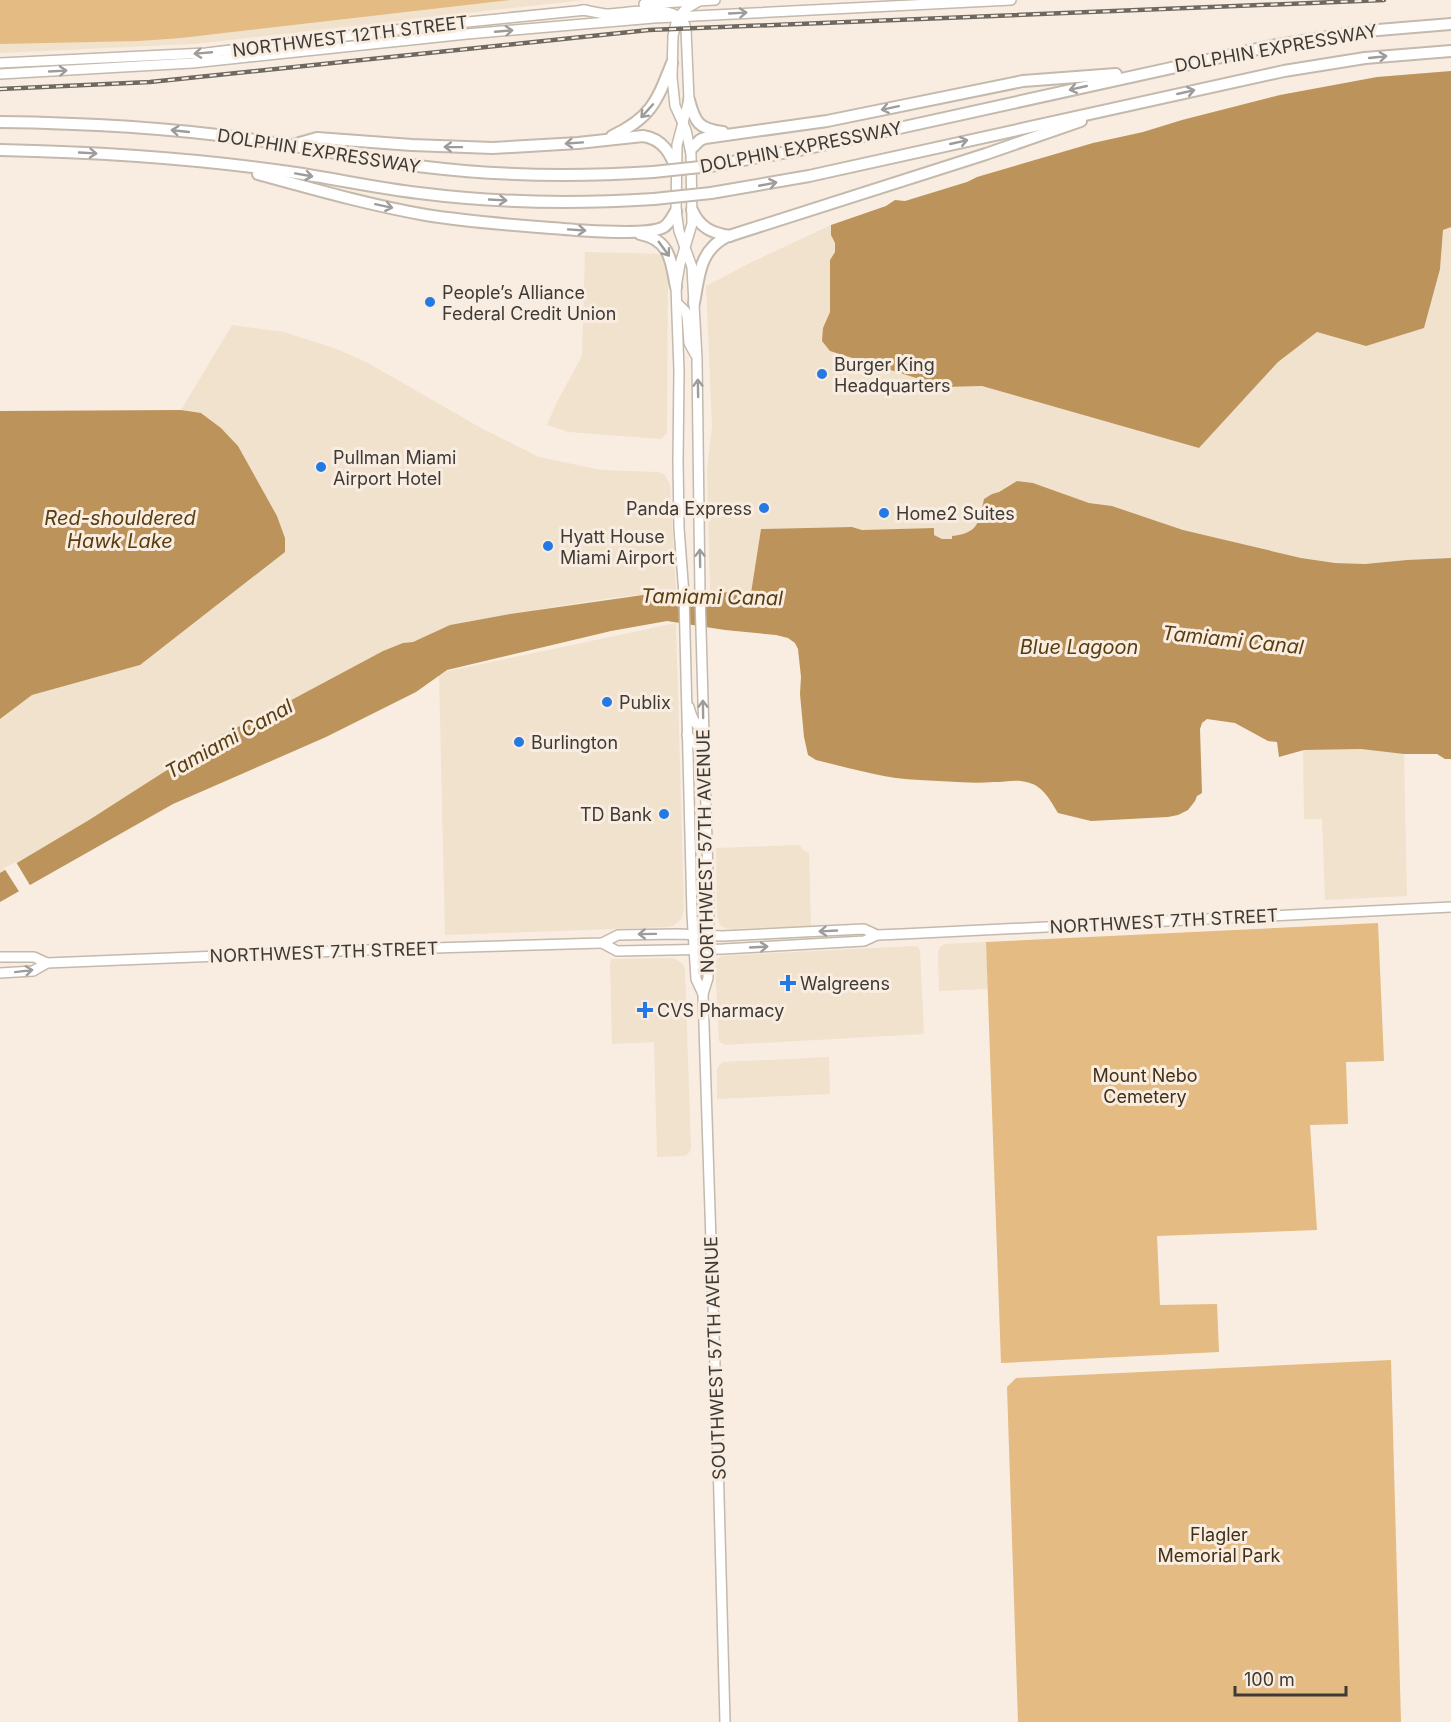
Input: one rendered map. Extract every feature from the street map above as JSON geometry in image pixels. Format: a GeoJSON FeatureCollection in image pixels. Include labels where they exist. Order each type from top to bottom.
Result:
{"type":"FeatureCollection","features":[{"type":"Feature","properties":{"kind":"highway","name":"DOLPHIN EXPRESSWAY"},"geometry":{"type":"LineString","coordinates":[[0,122],[145,128],[293,145],[413,165],[493,173],[563,176],[653,172],[710,166],[804,149],[1261,48],[1389,28],[1451,24]]}},
{"type":"Feature","properties":{"kind":"highway","name":"DOLPHIN EXPRESSWAY"},"geometry":{"type":"LineString","coordinates":[[0,150],[107,154],[226,165],[474,199],[559,202],[654,199],[711,193],[809,176],[1129,104],[1311,66],[1393,55],[1451,51]]}},
{"type":"Feature","properties":{"kind":"highway"},"geometry":{"type":"LineString","coordinates":[[602,141],[630,126],[648,112],[659,96],[672,63]]}},
{"type":"Feature","properties":{"kind":"highway"},"geometry":{"type":"LineString","coordinates":[[691,149],[705,138],[827,121],[1023,81],[1155,71]]}},
{"type":"Feature","properties":{"kind":"highway"},"geometry":{"type":"LineString","coordinates":[[689,99],[693,115],[700,126],[735,135]]}},
{"type":"Feature","properties":{"kind":"highway"},"geometry":{"type":"LineString","coordinates":[[694,303],[699,275],[706,254],[714,244],[730,236],[986,154],[1129,104]]}},
{"type":"Feature","properties":{"kind":"highway"},"geometry":{"type":"LineString","coordinates":[[293,145],[317,138],[494,148],[636,137],[653,139],[667,149],[677,171]]}},
{"type":"Feature","properties":{"kind":"highway"},"geometry":{"type":"LineString","coordinates":[[226,165],[351,200],[424,214],[511,225],[628,232],[655,230],[667,225],[676,211]]}},
{"type":"Feature","properties":{"kind":"highway"},"geometry":{"type":"LineString","coordinates":[[692,210],[708,230],[730,236]]}},
{"type":"Feature","properties":{"kind":"highway"},"geometry":{"type":"LineString","coordinates":[[628,232],[656,239],[666,248],[671,259],[676,288]]}},
{"type":"Feature","properties":{"kind":"main road","name":"NORTHWEST 12TH STREET"},"geometry":{"type":"LineString","coordinates":[[0,63],[206,53],[428,26],[582,10],[715,0]]}},
{"type":"Feature","properties":{"kind":"main road"},"geometry":{"type":"LineString","coordinates":[[582,10],[606,14],[656,9],[679,16],[1011,0]]}},
{"type":"Feature","properties":{"kind":"main road"},"geometry":{"type":"LineString","coordinates":[[679,16],[699,1]]}},
{"type":"Feature","properties":{"kind":"main road","name":"NORTHWEST 12TH STREET"},"geometry":{"type":"LineString","coordinates":[[0,74],[192,63],[467,34],[679,16]]}},
{"type":"Feature","properties":{"kind":"main road"},"geometry":{"type":"LineString","coordinates":[[679,16],[685,22],[689,99],[683,123]]}},
{"type":"Feature","properties":{"kind":"main road","name":"NORTHWEST 57TH AVENUE"},"geometry":{"type":"LineString","coordinates":[[679,16],[673,36],[673,99],[691,149],[692,210],[691,229],[680,264],[676,288],[679,371],[679,505],[684,595],[693,934],[696,979],[703,994]]}},
{"type":"Feature","properties":{"kind":"main road"},"geometry":{"type":"LineString","coordinates":[[654,18],[662,21],[673,36]]}},
{"type":"Feature","properties":{"kind":"main road","name":"NORTHWEST 57TH AVENUE"},"geometry":{"type":"LineString","coordinates":[[683,123],[677,145],[676,211],[679,231],[692,267],[697,359],[700,594],[709,935],[708,978],[703,994]]}},
{"type":"Feature","properties":{"kind":"main road"},"geometry":{"type":"LineString","coordinates":[[677,303],[687,316],[689,343],[697,359]]}},
{"type":"Feature","properties":{"kind":"main road"},"geometry":{"type":"LineString","coordinates":[[686,697],[693,720],[704,731]]}},
{"type":"Feature","properties":{"kind":"main road"},"geometry":{"type":"LineString","coordinates":[[687,735],[697,745],[705,767]]}},
{"type":"Feature","properties":{"kind":"main road","name":"NORTHWEST 7TH STREET"},"geometry":{"type":"LineString","coordinates":[[602,943],[617,951],[708,949],[864,941],[877,935],[1451,907]]}},
{"type":"Feature","properties":{"kind":"main road","name":"NORTHWEST 7TH STREET"},"geometry":{"type":"LineString","coordinates":[[0,957],[34,957],[47,963],[602,943],[618,935],[732,936],[864,929],[877,935]]}},
{"type":"Feature","properties":{"kind":"main road"},"geometry":{"type":"LineString","coordinates":[[0,964],[16,957]]}},
{"type":"Feature","properties":{"kind":"main road","name":"NORTHWEST 7TH STREET"},"geometry":{"type":"LineString","coordinates":[[0,973],[33,971],[47,963]]}},
{"type":"Feature","properties":{"kind":"main road","name":"SOUTHWEST 57TH AVENUE"},"geometry":{"type":"LineString","coordinates":[[703,994],[725,1722]]}},
{"type":"Feature","properties":{"kind":"shaded area"},"geometry":{"type":"Polygon","coordinates":[[[0,0],[584,0],[194,44],[0,53],[0,0]]]}},
{"type":"Feature","properties":{"kind":"shaded area"},"geometry":{"type":"Polygon","coordinates":[[[831,225],[835,252],[830,260],[830,312],[823,328],[945,387],[982,386],[1199,448],[1278,362],[1317,332],[1366,346],[1440,269],[1443,230],[1451,227],[1451,558],[1365,564],[1335,563],[1301,558],[1183,530],[1113,506],[1089,503],[1033,483],[1017,481],[984,499],[980,521],[974,530],[953,536],[952,539],[942,539],[934,535],[934,528],[761,529],[751,593],[710,592],[707,469],[712,426],[706,286],[831,225]]]}},
{"type":"Feature","properties":{"kind":"shaded area"},"geometry":{"type":"Polygon","coordinates":[[[585,252],[663,254],[668,271],[667,433],[661,439],[569,432],[547,425],[582,356],[585,252]]]}},
{"type":"Feature","properties":{"kind":"shaded area"},"geometry":{"type":"Polygon","coordinates":[[[232,325],[284,332],[337,349],[368,363],[481,428],[539,457],[601,470],[664,474],[670,484],[676,591],[611,598],[450,625],[413,642],[403,643],[383,651],[220,736],[89,820],[0,873],[0,719],[32,695],[140,665],[285,538],[277,516],[234,441],[201,413],[181,410],[232,325]]]}},
{"type":"Feature","properties":{"kind":"shaded area"},"geometry":{"type":"Polygon","coordinates":[[[676,623],[684,909],[681,919],[668,927],[445,935],[439,673],[676,623]]]}},
{"type":"Feature","properties":{"kind":"shaded area"},"geometry":{"type":"Polygon","coordinates":[[[1361,749],[1404,754],[1407,896],[1325,900],[1322,819],[1304,819],[1303,750],[1361,749]]]}},
{"type":"Feature","properties":{"kind":"shaded area"},"geometry":{"type":"Polygon","coordinates":[[[800,845],[809,853],[811,926],[731,929],[720,925],[717,916],[716,848],[800,845]]]}},
{"type":"Feature","properties":{"kind":"shaded area"},"geometry":{"type":"Polygon","coordinates":[[[986,942],[988,989],[939,991],[938,952],[940,947],[944,944],[986,942]]]}},
{"type":"Feature","properties":{"kind":"shaded area"},"geometry":{"type":"Polygon","coordinates":[[[918,947],[920,951],[924,1034],[725,1045],[719,1041],[715,964],[721,956],[918,947]]]}},
{"type":"Feature","properties":{"kind":"shaded area"},"geometry":{"type":"Polygon","coordinates":[[[674,958],[683,964],[685,970],[691,1149],[684,1156],[657,1157],[654,1042],[612,1044],[610,963],[612,959],[674,958]]]}},
{"type":"Feature","properties":{"kind":"shaded area"},"geometry":{"type":"Polygon","coordinates":[[[829,1057],[830,1094],[717,1099],[717,1069],[722,1062],[829,1057]]]}},
{"type":"Feature","properties":{"kind":"green space"},"geometry":{"type":"Polygon","coordinates":[[[0,0],[510,0],[181,38],[0,44],[0,0]]]}},
{"type":"Feature","properties":{"kind":"green space","name":"Mount Nebo Cemetery"},"geometry":{"type":"Polygon","coordinates":[[[1378,923],[1384,1061],[1346,1062],[1348,1124],[1310,1125],[1317,1230],[1157,1236],[1160,1305],[1217,1304],[1219,1352],[1001,1363],[986,942],[1378,923]]]}},
{"type":"Feature","properties":{"kind":"green space","name":"Flagler Memorial Park"},"geometry":{"type":"Polygon","coordinates":[[[1391,1360],[1401,1722],[1018,1722],[1007,1387],[1016,1378],[1391,1360]]]}},
{"type":"Feature","properties":{"kind":"water"},"geometry":{"type":"Polygon","coordinates":[[[1451,71],[1451,227],[1443,230],[1440,269],[1424,328],[1366,346],[1317,332],[1278,362],[1199,448],[982,386],[945,387],[830,351],[822,341],[823,328],[830,312],[830,260],[835,252],[831,225],[886,206],[895,200],[905,201],[1093,143],[1280,95],[1377,77],[1451,71]]]}},
{"type":"Feature","properties":{"kind":"water","name":"Red-shouldered Hawk Lake"},"geometry":{"type":"Polygon","coordinates":[[[181,410],[201,413],[221,428],[238,446],[277,516],[285,538],[285,552],[140,665],[32,695],[0,719],[0,411],[181,410]]]}},
{"type":"Feature","properties":{"kind":"water","name":"Blue Lagoon"},"geometry":{"type":"Polygon","coordinates":[[[1017,481],[1033,483],[1089,503],[1112,506],[1183,530],[1301,558],[1335,563],[1365,564],[1451,558],[1451,759],[1445,759],[1437,754],[1404,754],[1361,749],[1304,750],[1279,757],[1277,742],[1268,741],[1235,723],[1207,719],[1202,723],[1200,729],[1202,793],[1197,796],[1188,810],[1168,817],[1091,821],[1058,813],[1049,798],[1037,786],[1022,781],[976,783],[894,778],[816,760],[808,755],[804,737],[800,694],[801,677],[798,649],[795,643],[788,638],[776,635],[667,621],[611,631],[447,670],[416,692],[326,737],[173,804],[0,902],[0,873],[89,820],[220,736],[383,651],[403,643],[413,642],[450,625],[510,614],[671,591],[751,593],[761,529],[934,528],[934,535],[942,539],[952,539],[952,536],[973,529],[979,520],[984,499],[1017,481]]]}},
{"type":"Feature","properties":{"kind":"pier"},"geometry":{"type":"Polygon","coordinates":[[[16,862],[31,887],[20,893],[4,868],[16,862]]]}},
{"type":"Feature","properties":{"kind":"railway"},"geometry":{"type":"LineString","coordinates":[[0,89],[150,82],[649,30],[1384,0]]}},
{"type":"Feature","properties":{"kind":"place","name":"People’s Alliance Federal Credit Union"},"geometry":{"type":"Point","coordinates":[430,302]}},
{"type":"Feature","properties":{"kind":"place","name":"Burger King Headquarters"},"geometry":{"type":"Point","coordinates":[822,374]}},
{"type":"Feature","properties":{"kind":"place","name":"Pullman Miami Airport Hotel"},"geometry":{"type":"Point","coordinates":[321,467]}},
{"type":"Feature","properties":{"kind":"place","name":"Panda Express"},"geometry":{"type":"Point","coordinates":[764,508]}},
{"type":"Feature","properties":{"kind":"place","name":"Home2 Suites"},"geometry":{"type":"Point","coordinates":[884,513]}},
{"type":"Feature","properties":{"kind":"place","name":"Hyatt House Miami Airport"},"geometry":{"type":"Point","coordinates":[548,546]}},
{"type":"Feature","properties":{"kind":"place","name":"Publix"},"geometry":{"type":"Point","coordinates":[607,702]}},
{"type":"Feature","properties":{"kind":"place","name":"Burlington"},"geometry":{"type":"Point","coordinates":[519,742]}},
{"type":"Feature","properties":{"kind":"place","name":"TD Bank"},"geometry":{"type":"Point","coordinates":[664,814]}},
{"type":"Feature","properties":{"kind":"place","name":"Walgreens"},"geometry":{"type":"Point","coordinates":[788,983]}},
{"type":"Feature","properties":{"kind":"place","name":"CVS Pharmacy"},"geometry":{"type":"Point","coordinates":[645,1010]}},
{"type":"Feature","properties":{"kind":"water label","name":"Tamiami Canal"},"geometry":{"type":"Point","coordinates":[712,597]}},
{"type":"Feature","properties":{"kind":"water label","name":"Tamiami Canal"},"geometry":{"type":"Point","coordinates":[1233,640]}},
{"type":"Feature","properties":{"kind":"water label","name":"Tamiami Canal"},"geometry":{"type":"Point","coordinates":[229,739]}}]}
